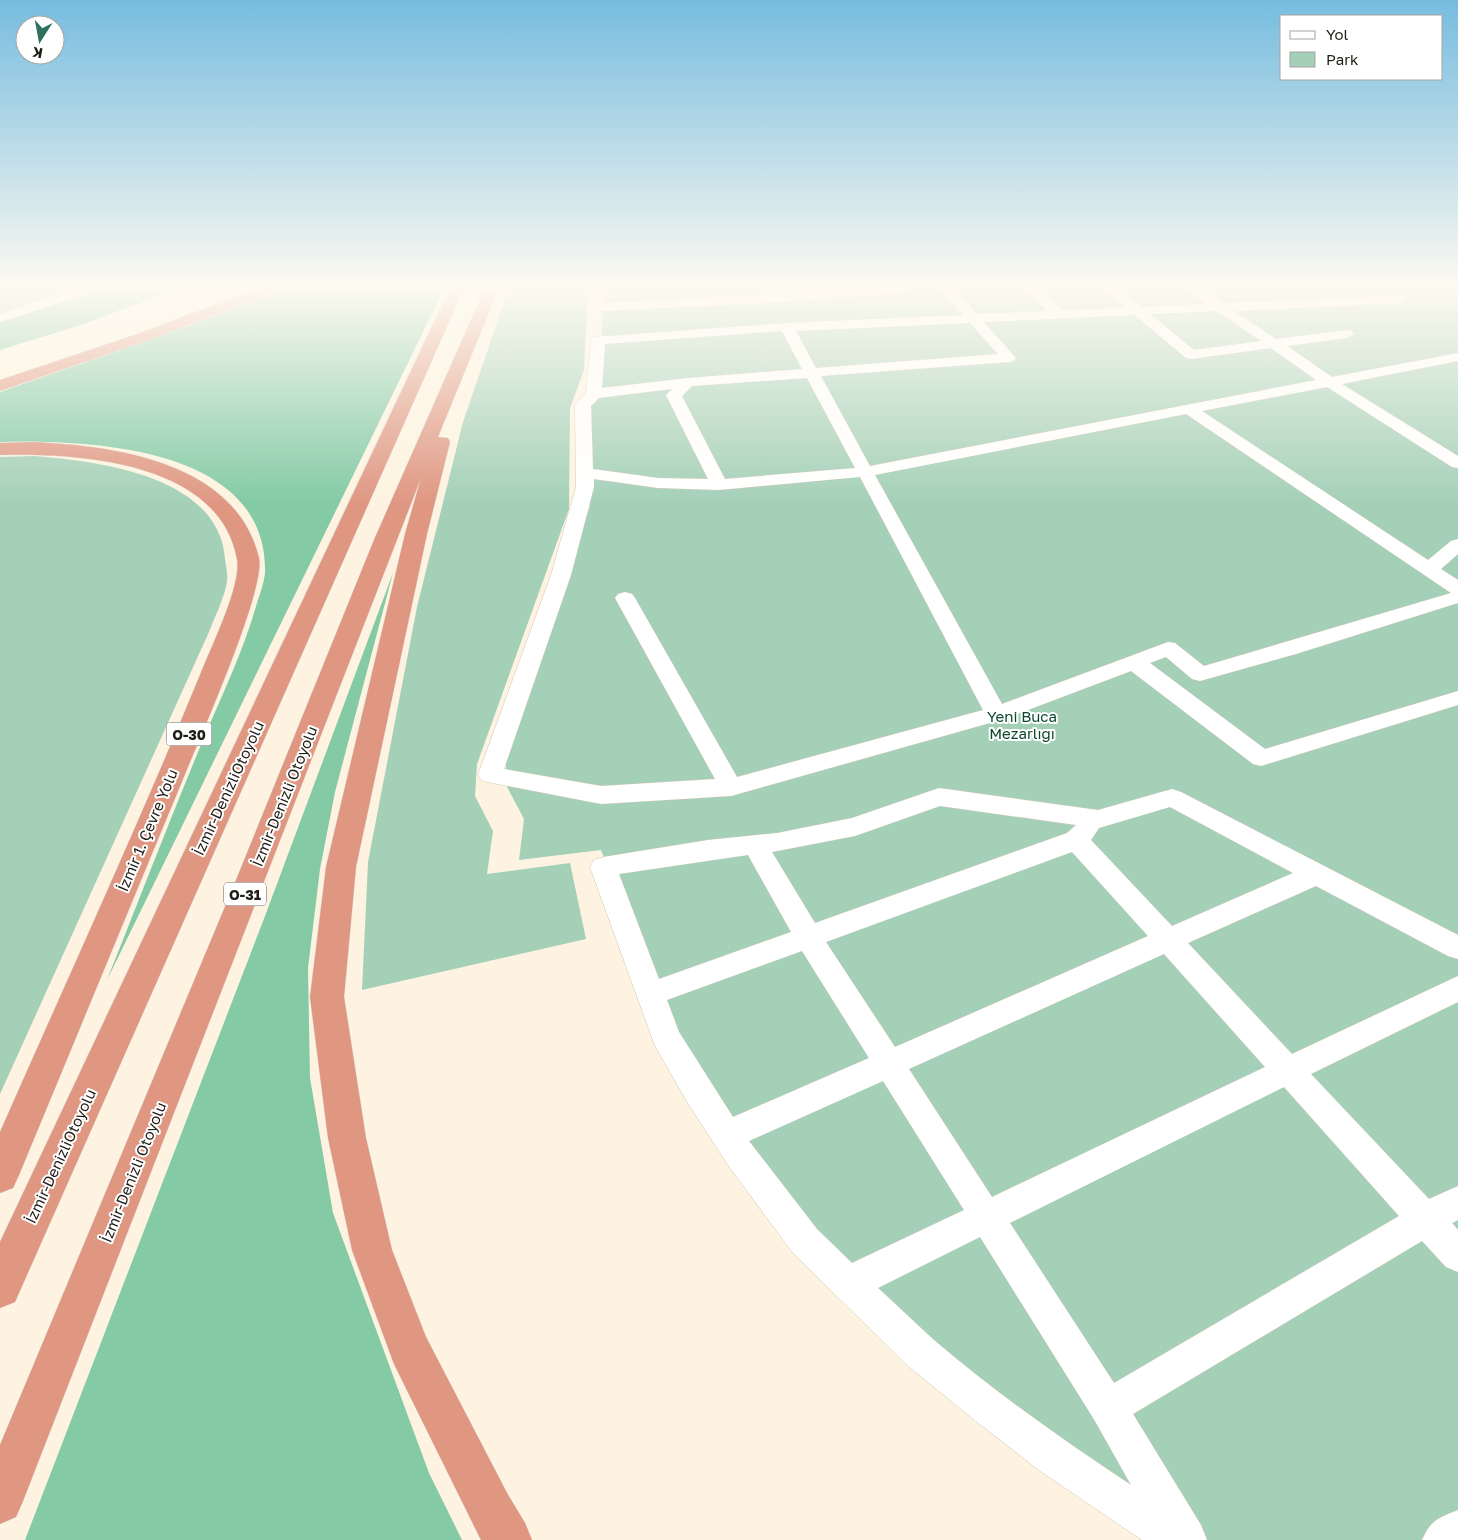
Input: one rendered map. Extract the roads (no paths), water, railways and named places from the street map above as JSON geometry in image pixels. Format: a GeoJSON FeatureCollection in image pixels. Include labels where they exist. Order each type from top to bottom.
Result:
{"type":"FeatureCollection","features":[{"type":"Feature","properties":{"kind":"highway"},"geometry":{"type":"LineString","coordinates":[[0,386],[76,360]]}},
{"type":"Feature","properties":{"kind":"highway","name":"İzmir-DenizliOtoyolu"},"geometry":{"type":"LineString","coordinates":[[0,1287],[424,360]]}},
{"type":"Feature","properties":{"kind":"highway"},"geometry":{"type":"LineString","coordinates":[[460,361],[455,408],[438,449],[416,534],[350,822],[341,868],[327,997],[347,1138],[372,1250],[409,1349],[490,1510],[508,1540]]}},
{"type":"Feature","properties":{"kind":"highway","name":"İzmir-Denizli Otoyolu"},"geometry":{"type":"LineString","coordinates":[[0,1501],[247,890],[384,540],[460,361]]}},
{"type":"Feature","properties":{"kind":"highway","name":"İzmir 1. Çevre Yolu"},"geometry":{"type":"LineString","coordinates":[[0,449],[45,448],[90,452],[152,466],[174,476],[218,502],[238,528],[248,561],[245,585],[204,697],[0,1175]]}},
{"type":"Feature","properties":{"kind":"lane"},"geometry":{"type":"LineString","coordinates":[[597,360],[594,394],[583,406],[586,432],[585,487],[561,575],[490,775],[602,795],[731,787],[996,714],[1168,648],[1200,674],[1458,598]]}},
{"type":"Feature","properties":{"kind":"lane"},"geometry":{"type":"LineString","coordinates":[[804,360],[996,714]]}},
{"type":"Feature","properties":{"kind":"lane"},"geometry":{"type":"LineString","coordinates":[[594,394],[688,382],[987,360]]}},
{"type":"Feature","properties":{"kind":"lane"},"geometry":{"type":"LineString","coordinates":[[1296,360],[1458,463]]}},
{"type":"Feature","properties":{"kind":"lane"},"geometry":{"type":"LineString","coordinates":[[585,474],[658,482],[719,484],[864,472],[1443,360]]}},
{"type":"Feature","properties":{"kind":"lane"},"geometry":{"type":"LineString","coordinates":[[688,382],[674,395],[719,484]]}},
{"type":"Feature","properties":{"kind":"lane"},"geometry":{"type":"LineString","coordinates":[[1188,409],[1458,589]]}},
{"type":"Feature","properties":{"kind":"lane"},"geometry":{"type":"LineString","coordinates":[[1429,569],[1458,545]]}},
{"type":"Feature","properties":{"kind":"lane"},"geometry":{"type":"LineString","coordinates":[[625,598],[731,787]]}},
{"type":"Feature","properties":{"kind":"lane"},"geometry":{"type":"LineString","coordinates":[[1134,662],[1261,758],[1458,698]]}},
{"type":"Feature","properties":{"kind":"lane"},"geometry":{"type":"LineString","coordinates":[[1178,1540],[1054,1457],[985,1405],[921,1353],[805,1241],[771,1198],[726,1135],[666,1037],[603,868],[708,850],[755,845],[855,827],[940,797],[1098,819],[1172,798],[1458,948]]}},
{"type":"Feature","properties":{"kind":"lane"},"geometry":{"type":"LineString","coordinates":[[651,994],[1076,840],[1098,819]]}},
{"type":"Feature","properties":{"kind":"lane"},"geometry":{"type":"LineString","coordinates":[[1076,840],[1458,1255]]}},
{"type":"Feature","properties":{"kind":"lane"},"geometry":{"type":"LineString","coordinates":[[755,845],[809,938],[1108,1408],[1186,1540]]}},
{"type":"Feature","properties":{"kind":"lane"},"geometry":{"type":"LineString","coordinates":[[726,1135],[1317,874]]}},
{"type":"Feature","properties":{"kind":"lane"},"geometry":{"type":"LineString","coordinates":[[848,1284],[1458,988]]}},
{"type":"Feature","properties":{"kind":"lane"},"geometry":{"type":"LineString","coordinates":[[1108,1408],[1426,1219],[1458,1202]]}},
{"type":"Feature","properties":{"kind":"lane"},"geometry":{"type":"LineString","coordinates":[[1443,1540],[1458,1530]]}},
{"type":"Feature","properties":{"kind":"park label","name":"Yeni Buca Mezarlığı"},"geometry":{"type":"Point","coordinates":[1022,724]}}]}
